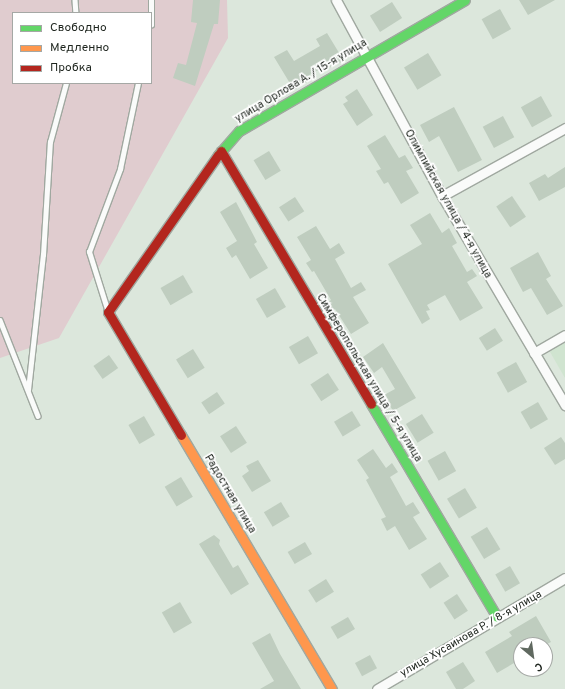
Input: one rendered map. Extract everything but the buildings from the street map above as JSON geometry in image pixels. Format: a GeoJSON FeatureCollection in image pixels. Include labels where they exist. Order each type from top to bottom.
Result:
{"type":"FeatureCollection","features":[{"type":"Feature","properties":{"kind":"street","name":"Олимпийская улица / 4-я улица"},"geometry":{"type":"LineString","coordinates":[[336,0],[442,196],[565,405]]}},
{"type":"Feature","properties":{"kind":"street","name":"улица Орлова А. / 15-я улица"},"geometry":{"type":"LineString","coordinates":[[108,312],[221,152],[239,131],[465,0]]}},
{"type":"Feature","properties":{"kind":"street"},"geometry":{"type":"LineString","coordinates":[[442,196],[565,128]]}},
{"type":"Feature","properties":{"kind":"street","name":"Симферопольская улица / 5-я улица"},"geometry":{"type":"LineString","coordinates":[[221,152],[497,617]]}},
{"type":"Feature","properties":{"kind":"street","name":"Радостная улица"},"geometry":{"type":"LineString","coordinates":[[108,312],[332,689]]}},
{"type":"Feature","properties":{"kind":"street"},"geometry":{"type":"LineString","coordinates":[[534,352],[565,335]]}},
{"type":"Feature","properties":{"kind":"street","name":"улица Хусаинова Р. / 8-я улица"},"geometry":{"type":"LineString","coordinates":[[377,689],[565,578]]}},
{"type":"Feature","properties":{"kind":"lane"},"geometry":{"type":"LineString","coordinates":[[75,0],[76,12]]}},
{"type":"Feature","properties":{"kind":"lane"},"geometry":{"type":"LineString","coordinates":[[151,0],[151,12]]}},
{"type":"Feature","properties":{"kind":"lane"},"geometry":{"type":"LineString","coordinates":[[28,390],[42,255],[50,142],[66,84]]}},
{"type":"Feature","properties":{"kind":"lane"},"geometry":{"type":"LineString","coordinates":[[108,312],[89,252],[120,168],[138,84]]}},
{"type":"Feature","properties":{"kind":"lane"},"geometry":{"type":"LineString","coordinates":[[0,320],[38,416]]}},
{"type":"Feature","properties":{"kind":"shaded area"},"geometry":{"type":"Polygon","coordinates":[[[0,0],[227,0],[228,38],[59,338],[0,358],[0,0]]]}},
{"type":"Feature","properties":{"kind":"shaded area"},"geometry":{"type":"Polygon","coordinates":[[[565,334],[565,378],[546,345],[565,334]]]}},
{"type":"Feature","properties":{"kind":"traffic: fast"},"geometry":{"type":"LineString","coordinates":[[218,155],[239,131],[465,0]]}},
{"type":"Feature","properties":{"kind":"traffic: fast"},"geometry":{"type":"LineString","coordinates":[[371,404],[497,617]]}},
{"type":"Feature","properties":{"kind":"traffic: slow"},"geometry":{"type":"LineString","coordinates":[[181,435],[332,689]]}},
{"type":"Feature","properties":{"kind":"traffic: jam"},"geometry":{"type":"LineString","coordinates":[[221,151],[371,404]]}},
{"type":"Feature","properties":{"kind":"traffic: jam"},"geometry":{"type":"LineString","coordinates":[[181,435],[108,312],[218,155]]}}]}
